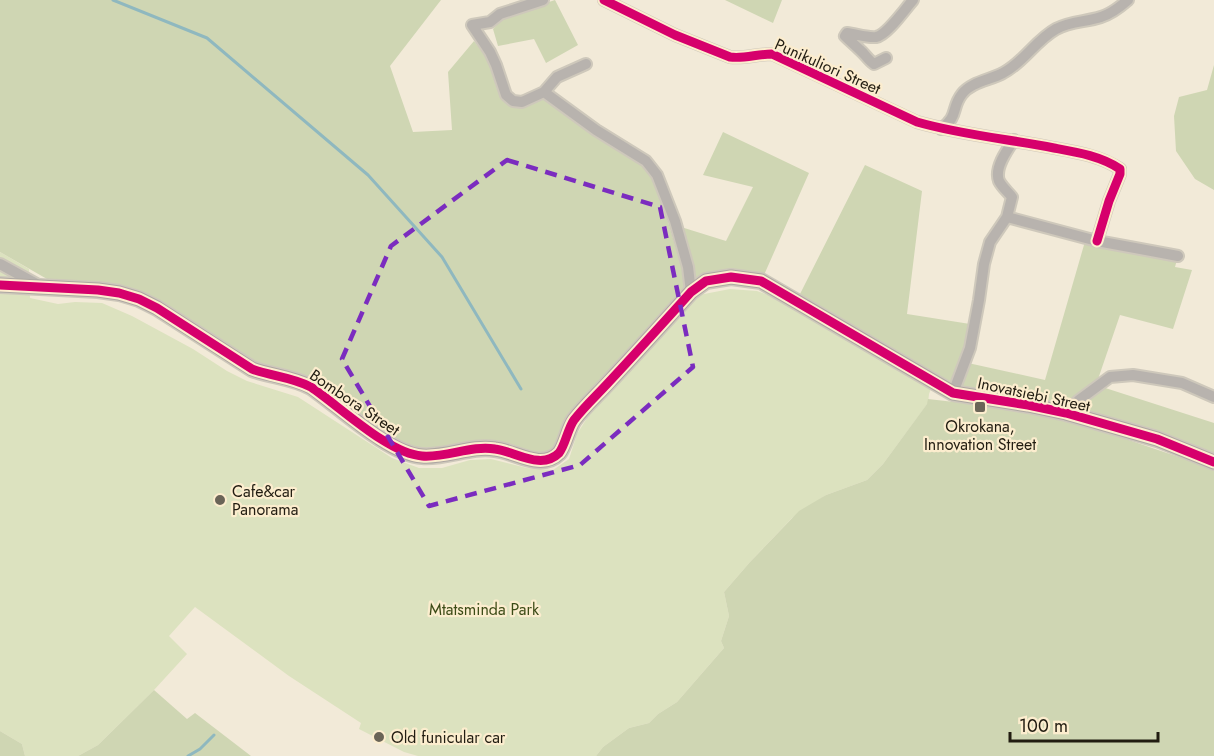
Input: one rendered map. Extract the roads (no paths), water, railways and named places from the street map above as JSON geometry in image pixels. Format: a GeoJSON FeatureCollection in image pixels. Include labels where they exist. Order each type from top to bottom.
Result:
{"type":"FeatureCollection","features":[{"type":"Feature","properties":{"kind":"street"},"geometry":{"type":"LineString","coordinates":[[543,0],[500,14],[490,22],[472,23],[490,52],[506,95],[522,102],[544,92],[557,77],[586,64]]}},
{"type":"Feature","properties":{"kind":"street","name":"Punikuliori Street"},"geometry":{"type":"LineString","coordinates":[[604,0],[675,35],[729,57],[772,54],[917,122],[941,129],[1014,140],[1095,157],[1120,169],[1097,241]]}},
{"type":"Feature","properties":{"kind":"street"},"geometry":{"type":"LineString","coordinates":[[886,58],[874,64],[870,62],[862,51],[845,36],[847,33],[879,37],[887,31],[913,0]]}},
{"type":"Feature","properties":{"kind":"street"},"geometry":{"type":"LineString","coordinates":[[941,129],[949,124],[962,95],[970,88],[1005,72],[1056,29],[1101,17],[1128,0]]}},
{"type":"Feature","properties":{"kind":"street"},"geometry":{"type":"LineString","coordinates":[[544,92],[596,130],[646,161],[657,175],[675,221],[688,267],[692,292]]}},
{"type":"Feature","properties":{"kind":"street"},"geometry":{"type":"LineString","coordinates":[[953,393],[970,348],[984,264],[990,242],[1007,217],[1012,197],[1001,185],[998,173],[1002,160],[1014,140]]}},
{"type":"Feature","properties":{"kind":"street"},"geometry":{"type":"LineString","coordinates":[[1007,217],[1097,241],[1178,256]]}},
{"type":"Feature","properties":{"kind":"street","name":"Bombora Street"},"geometry":{"type":"LineString","coordinates":[[0,264],[43,287],[99,290],[139,299],[157,308],[252,369],[300,381],[311,387],[392,446],[406,453],[422,456],[447,455],[491,448],[544,461],[560,453],[573,421],[692,292],[706,281],[731,277],[761,281],[857,337]]}},
{"type":"Feature","properties":{"kind":"street"},"geometry":{"type":"LineString","coordinates":[[0,285],[43,287]]}},
{"type":"Feature","properties":{"kind":"street","name":"Inovatsiebi Street"},"geometry":{"type":"LineString","coordinates":[[857,337],[953,393],[1066,413],[1157,439],[1214,462]]}},
{"type":"Feature","properties":{"kind":"street"},"geometry":{"type":"LineString","coordinates":[[1066,413],[1079,400],[1110,377],[1133,375],[1182,383],[1214,397]]}},
{"type":"Feature","properties":{"kind":"waterway"},"geometry":{"type":"LineString","coordinates":[[113,0],[207,38],[368,175],[442,257],[521,389]]}},
{"type":"Feature","properties":{"kind":"waterway"},"geometry":{"type":"LineString","coordinates":[[188,756],[200,749],[214,735]]}},
{"type":"Feature","properties":{"kind":"place","name":"Okrokana, Innovation Street"},"geometry":{"type":"Point","coordinates":[980,407]}},
{"type":"Feature","properties":{"kind":"place","name":"Cafe&car Panorama"},"geometry":{"type":"Point","coordinates":[220,500]}},
{"type":"Feature","properties":{"kind":"place","name":"Old funicular car"},"geometry":{"type":"Point","coordinates":[379,737]}},
{"type":"Feature","properties":{"kind":"park label","name":"Mtatsminda Park"},"geometry":{"type":"Point","coordinates":[484,609]}}]}
